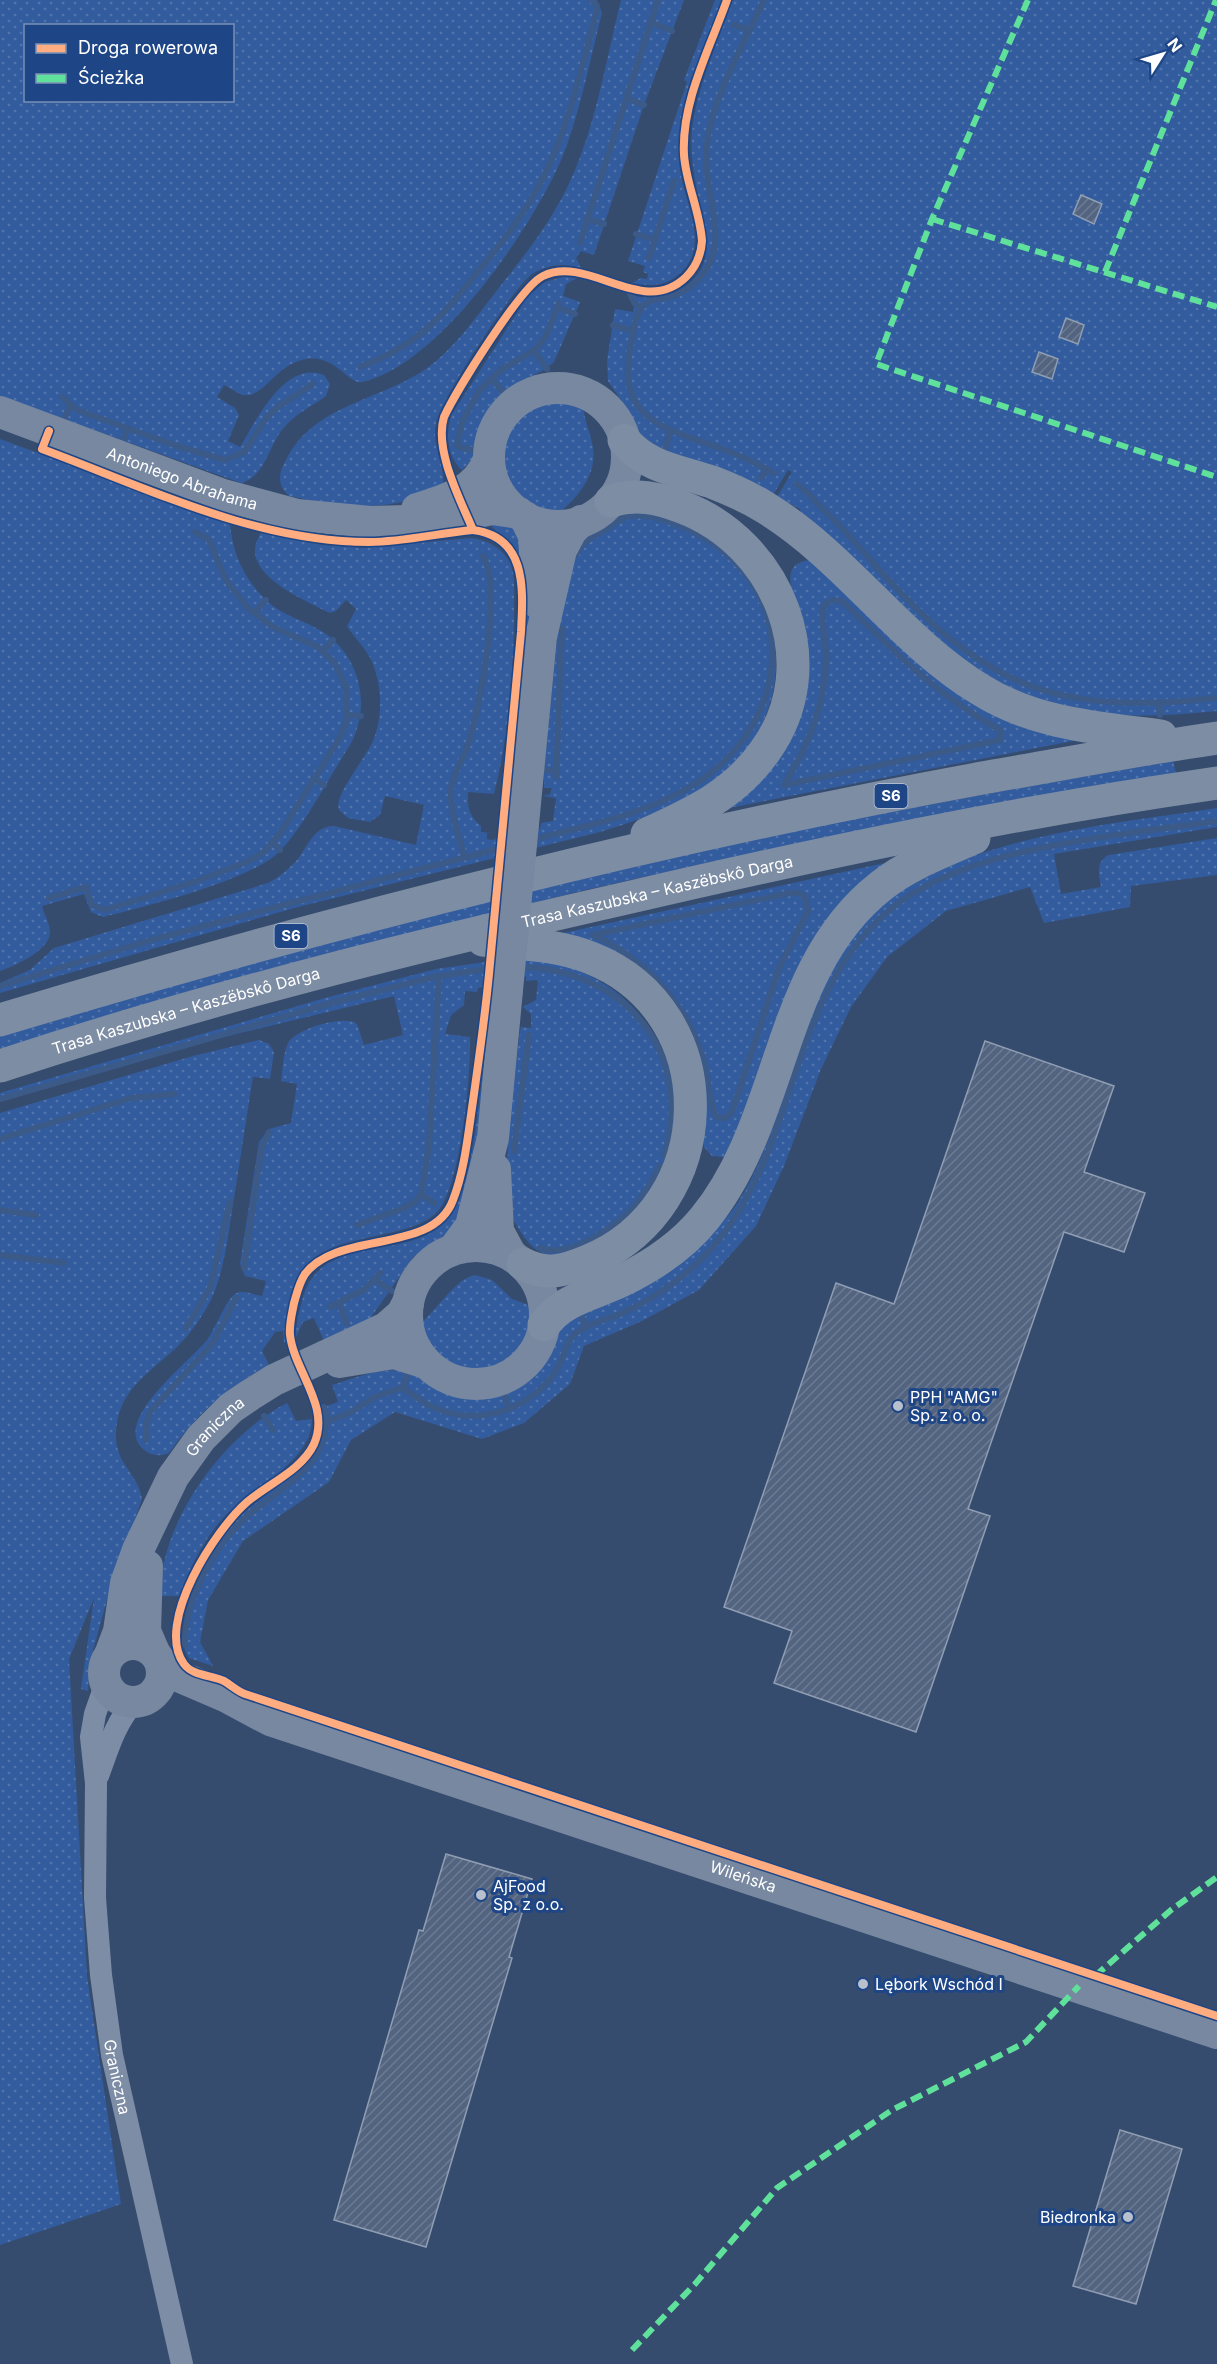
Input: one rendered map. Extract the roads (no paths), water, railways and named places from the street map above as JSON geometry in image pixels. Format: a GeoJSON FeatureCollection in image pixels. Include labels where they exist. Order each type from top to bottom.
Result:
{"type":"FeatureCollection","features":[{"type":"Feature","properties":{"kind":"highway"},"geometry":{"type":"LineString","coordinates":[[624,440],[635,453],[649,462],[714,483],[741,495],[801,532],[933,655],[981,691],[1023,710],[1068,724],[1208,739]]}},
{"type":"Feature","properties":{"kind":"highway"},"geometry":{"type":"LineString","coordinates":[[586,862],[702,809],[747,774],[766,750],[780,724],[788,696],[792,666],[790,627],[781,600],[748,549],[724,529],[699,514],[670,503],[638,496],[611,501]]}},
{"type":"Feature","properties":{"kind":"highway","name":"S6"},"geometry":{"type":"LineString","coordinates":[[0,1020],[321,927],[586,862],[907,792],[1208,739]]}},
{"type":"Feature","properties":{"kind":"highway","name":"Trasa Kaszubska – Kaszëbskô Darga"},"geometry":{"type":"LineString","coordinates":[[0,1066],[333,970],[457,938],[765,866],[1026,816],[1217,783]]}},
{"type":"Feature","properties":{"kind":"highway"},"geometry":{"type":"LineString","coordinates":[[544,1325],[562,1306],[620,1282],[664,1257],[703,1221],[720,1199],[745,1156],[757,1129],[807,984],[824,951],[858,906],[881,886],[908,868],[1026,816]]}},
{"type":"Feature","properties":{"kind":"highway"},"geometry":{"type":"LineString","coordinates":[[457,938],[566,950],[591,958],[616,970],[640,989],[661,1012],[676,1038],[691,1095],[691,1115],[685,1154],[676,1180],[647,1220],[615,1247],[572,1268],[547,1272],[517,1259]]}},
{"type":"Feature","properties":{"kind":"main road"},"geometry":{"type":"LineString","coordinates":[[522,515],[545,525],[560,526],[581,521],[600,511],[611,501],[624,475],[627,461],[624,440],[616,420],[596,399],[569,388],[548,388],[527,395],[505,412],[491,437],[489,459],[499,493],[522,515],[534,536],[541,637]]}},
{"type":"Feature","properties":{"kind":"main road","name":"Antoniego Abrahama"},"geometry":{"type":"LineString","coordinates":[[0,412],[244,502],[317,519],[370,522],[444,520],[492,509],[522,515]]}},
{"type":"Feature","properties":{"kind":"main road","name":"Antoniego Abrahama"},"geometry":{"type":"LineString","coordinates":[[370,522],[438,503],[468,489],[481,476],[489,459]]}},
{"type":"Feature","properties":{"kind":"main road"},"geometry":{"type":"LineString","coordinates":[[493,1138],[471,1226],[455,1248],[432,1261],[422,1271],[415,1282],[408,1303],[411,1338],[426,1363],[450,1379],[464,1383],[493,1381],[506,1377],[529,1359],[537,1347],[544,1325],[544,1303],[540,1288],[498,1231],[493,1138],[541,637],[561,550],[571,531],[581,521]]}},
{"type":"Feature","properties":{"kind":"main road"},"geometry":{"type":"LineString","coordinates":[[455,1248],[482,1246],[517,1259]]}},
{"type":"Feature","properties":{"kind":"main road","name":"Graniczna"},"geometry":{"type":"LineString","coordinates":[[108,1669],[119,1631],[126,1583],[173,1477],[210,1428],[231,1408],[258,1389],[386,1328],[402,1314],[408,1303]]}},
{"type":"Feature","properties":{"kind":"main road","name":"Graniczna"},"geometry":{"type":"LineString","coordinates":[[308,1366],[394,1353],[426,1363]]}},
{"type":"Feature","properties":{"kind":"main road","name":"Graniczna"},"geometry":{"type":"LineString","coordinates":[[151,1679],[144,1608],[154,1518]]}},
{"type":"Feature","properties":{"kind":"main road"},"geometry":{"type":"LineString","coordinates":[[126,1644],[146,1646],[151,1679],[117,1697],[108,1669],[126,1644]]}},
{"type":"Feature","properties":{"kind":"main road","name":"Wileńska"},"geometry":{"type":"LineString","coordinates":[[151,1679],[225,1696],[270,1720],[1217,2033]]}},
{"type":"Feature","properties":{"kind":"street","name":"Graniczna"},"geometry":{"type":"LineString","coordinates":[[108,1669],[92,1724],[96,1783],[95,1898],[101,1975],[112,2055],[182,2364]]}},
{"type":"Feature","properties":{"kind":"street","name":"Graniczna"},"geometry":{"type":"LineString","coordinates":[[96,1783],[122,1716],[151,1679]]}},
{"type":"Feature","properties":{"kind":"waterway"},"geometry":{"type":"LineString","coordinates":[[360,367],[396,351],[437,319],[494,252],[528,204],[552,159],[567,118],[596,14],[597,6],[592,0]]}},
{"type":"Feature","properties":{"kind":"waterway"},"geometry":{"type":"LineString","coordinates":[[580,243],[658,0]]}},
{"type":"Feature","properties":{"kind":"waterway"},"geometry":{"type":"LineString","coordinates":[[764,0],[727,76],[708,137],[706,168],[714,215],[714,251],[708,267],[691,286],[677,294],[647,303],[639,312],[630,349],[628,373],[631,392],[638,407],[650,418],[665,427],[734,453],[774,473]]}},
{"type":"Feature","properties":{"kind":"waterway"},"geometry":{"type":"LineString","coordinates":[[650,22],[672,31]]}},
{"type":"Feature","properties":{"kind":"waterway"},"geometry":{"type":"LineString","coordinates":[[734,25],[750,30]]}},
{"type":"Feature","properties":{"kind":"waterway"},"geometry":{"type":"LineString","coordinates":[[626,98],[644,105]]}},
{"type":"Feature","properties":{"kind":"waterway"},"geometry":{"type":"LineString","coordinates":[[649,258],[674,181]]}},
{"type":"Feature","properties":{"kind":"waterway"},"geometry":{"type":"LineString","coordinates":[[587,219],[604,224]]}},
{"type":"Feature","properties":{"kind":"waterway"},"geometry":{"type":"LineString","coordinates":[[636,234],[655,240]]}},
{"type":"Feature","properties":{"kind":"waterway"},"geometry":{"type":"LineString","coordinates":[[630,294],[635,304],[642,307]]}},
{"type":"Feature","properties":{"kind":"waterway"},"geometry":{"type":"LineString","coordinates":[[475,451],[457,446],[462,422],[479,391],[501,370],[536,349],[546,336],[559,303]]}},
{"type":"Feature","properties":{"kind":"waterway"},"geometry":{"type":"LineString","coordinates":[[557,307],[575,314]]}},
{"type":"Feature","properties":{"kind":"waterway"},"geometry":{"type":"LineString","coordinates":[[613,325],[634,331]]}},
{"type":"Feature","properties":{"kind":"waterway"},"geometry":{"type":"LineString","coordinates":[[534,351],[547,369]]}},
{"type":"Feature","properties":{"kind":"waterway"},"geometry":{"type":"LineString","coordinates":[[491,378],[504,393]]}},
{"type":"Feature","properties":{"kind":"waterway"},"geometry":{"type":"LineString","coordinates":[[62,397],[77,410],[177,446],[225,460],[244,452],[267,417],[279,406],[313,384]]}},
{"type":"Feature","properties":{"kind":"waterway"},"geometry":{"type":"LineString","coordinates":[[64,420],[70,405]]}},
{"type":"Feature","properties":{"kind":"waterway"},"geometry":{"type":"LineString","coordinates":[[123,442],[127,429]]}},
{"type":"Feature","properties":{"kind":"waterway"},"geometry":{"type":"LineString","coordinates":[[664,453],[670,432]]}},
{"type":"Feature","properties":{"kind":"waterway"},"geometry":{"type":"LineString","coordinates":[[761,478],[767,469]]}},
{"type":"Feature","properties":{"kind":"waterway"},"geometry":{"type":"LineString","coordinates":[[797,484],[840,526],[914,606],[952,640],[988,665],[1026,684],[1066,696],[1110,702],[1160,702],[1217,698]]}},
{"type":"Feature","properties":{"kind":"waterway"},"geometry":{"type":"LineString","coordinates":[[531,840],[638,811],[659,803],[698,782],[730,756],[753,725],[767,691],[772,656],[768,620],[754,587],[730,558],[696,533],[655,518],[630,516],[619,520],[587,541],[576,555]]}},
{"type":"Feature","properties":{"kind":"waterway"},"geometry":{"type":"LineString","coordinates":[[49,898],[86,887],[92,905],[105,910],[197,881],[247,862],[264,852],[281,832],[339,739],[346,722],[347,689],[334,662],[318,647],[273,627],[247,607],[226,580],[209,540],[195,532]]}},
{"type":"Feature","properties":{"kind":"waterway"},"geometry":{"type":"LineString","coordinates":[[464,856],[453,814],[451,788],[473,727],[488,649],[491,594],[489,572],[483,556]]}},
{"type":"Feature","properties":{"kind":"waterway"},"geometry":{"type":"LineString","coordinates":[[254,613],[266,600]]}},
{"type":"Feature","properties":{"kind":"waterway"},"geometry":{"type":"LineString","coordinates":[[832,600],[842,601],[936,687],[977,717],[1000,730],[1000,740],[784,785],[801,755],[819,708],[826,657],[822,611],[825,604],[832,600]]}},
{"type":"Feature","properties":{"kind":"waterway"},"geometry":{"type":"LineString","coordinates":[[556,777],[562,628]]}},
{"type":"Feature","properties":{"kind":"waterway"},"geometry":{"type":"LineString","coordinates":[[324,651],[333,640]]}},
{"type":"Feature","properties":{"kind":"waterway"},"geometry":{"type":"LineString","coordinates":[[1159,703],[1160,715]]}},
{"type":"Feature","properties":{"kind":"waterway"},"geometry":{"type":"LineString","coordinates":[[348,715],[361,716]]}},
{"type":"Feature","properties":{"kind":"waterway"},"geometry":{"type":"LineString","coordinates":[[544,770],[556,771]]}},
{"type":"Feature","properties":{"kind":"waterway"},"geometry":{"type":"LineString","coordinates":[[314,779],[324,785]]}},
{"type":"Feature","properties":{"kind":"waterway"},"geometry":{"type":"LineString","coordinates":[[185,1645],[189,1611],[195,1594],[221,1545],[244,1519],[308,1466],[324,1439],[326,1422],[349,1413],[375,1397],[401,1388],[430,1406],[451,1413],[484,1415],[516,1406],[543,1387],[554,1374],[574,1335],[591,1324],[625,1312],[657,1294],[686,1273],[712,1248],[734,1219],[755,1181],[772,1141],[815,1019],[833,980],[857,944],[887,912],[919,890],[957,872],[999,858],[1090,839],[1217,821]]}},
{"type":"Feature","properties":{"kind":"waterway"},"geometry":{"type":"LineString","coordinates":[[273,843],[280,850]]}},
{"type":"Feature","properties":{"kind":"waterway"},"geometry":{"type":"LineString","coordinates":[[0,986],[155,939],[512,845]]}},
{"type":"Feature","properties":{"kind":"waterway"},"geometry":{"type":"LineString","coordinates":[[790,893],[799,893],[805,897],[808,911],[779,968],[732,1112],[725,1118],[718,1118],[713,1109],[698,1044],[677,1005],[664,987],[648,972],[613,945],[593,935],[790,893]]}},
{"type":"Feature","properties":{"kind":"waterway"},"geometry":{"type":"LineString","coordinates":[[0,1099],[335,1002],[434,977],[500,967]]}},
{"type":"Feature","properties":{"kind":"waterway"},"geometry":{"type":"LineString","coordinates":[[519,967],[556,971],[590,982],[619,1000],[642,1023],[660,1051],[669,1083],[671,1118],[664,1156]]}},
{"type":"Feature","properties":{"kind":"waterway"},"geometry":{"type":"LineString","coordinates":[[357,1225],[404,1208],[415,1202],[421,1194],[429,1146],[439,976]]}},
{"type":"Feature","properties":{"kind":"waterway"},"geometry":{"type":"LineString","coordinates":[[514,1151],[529,1035]]}},
{"type":"Feature","properties":{"kind":"waterway"},"geometry":{"type":"LineString","coordinates":[[0,1139],[131,1098],[174,1094]]}},
{"type":"Feature","properties":{"kind":"waterway"},"geometry":{"type":"LineString","coordinates":[[244,1268],[261,1150],[269,1132]]}},
{"type":"Feature","properties":{"kind":"waterway"},"geometry":{"type":"LineString","coordinates":[[540,1248],[566,1249],[581,1244],[610,1228],[633,1208],[660,1166]]}},
{"type":"Feature","properties":{"kind":"waterway"},"geometry":{"type":"LineString","coordinates":[[421,1194],[434,1203]]}},
{"type":"Feature","properties":{"kind":"waterway"},"geometry":{"type":"LineString","coordinates":[[186,1328],[210,1288],[230,1202]]}},
{"type":"Feature","properties":{"kind":"waterway"},"geometry":{"type":"LineString","coordinates":[[0,1210],[36,1215]]}},
{"type":"Feature","properties":{"kind":"waterway"},"geometry":{"type":"LineString","coordinates":[[0,1255],[64,1263]]}},
{"type":"Feature","properties":{"kind":"waterway"},"geometry":{"type":"LineString","coordinates":[[330,1307],[365,1289],[380,1273]]}},
{"type":"Feature","properties":{"kind":"waterway"},"geometry":{"type":"LineString","coordinates":[[375,1280],[392,1291]]}},
{"type":"Feature","properties":{"kind":"waterway"},"geometry":{"type":"LineString","coordinates":[[146,1440],[146,1426],[150,1412],[213,1343],[236,1298]]}},
{"type":"Feature","properties":{"kind":"waterway"},"geometry":{"type":"LineString","coordinates":[[339,1303],[347,1324]]}},
{"type":"Feature","properties":{"kind":"waterway"},"geometry":{"type":"LineString","coordinates":[[581,1314],[586,1328]]}},
{"type":"Feature","properties":{"kind":"waterway"},"geometry":{"type":"LineString","coordinates":[[403,1389],[408,1370]]}},
{"type":"Feature","properties":{"kind":"waterway"},"geometry":{"type":"LineString","coordinates":[[504,1393],[509,1409]]}},
{"type":"Feature","properties":{"kind":"waterway"},"geometry":{"type":"LineString","coordinates":[[324,1407],[329,1420]]}},
{"type":"Feature","properties":{"kind":"waterway"},"geometry":{"type":"LineString","coordinates":[[264,1416],[273,1430]]}},
{"type":"Feature","properties":{"kind":"place","name":"PPH \"AMG\" Sp. z o. o."},"geometry":{"type":"Point","coordinates":[898,1406]}},
{"type":"Feature","properties":{"kind":"place","name":"AjFood Sp. z o.o."},"geometry":{"type":"Point","coordinates":[481,1895]}},
{"type":"Feature","properties":{"kind":"place","name":"Lębork Wschód I"},"geometry":{"type":"Point","coordinates":[863,1984]}},
{"type":"Feature","properties":{"kind":"place","name":"Biedronka"},"geometry":{"type":"Point","coordinates":[1128,2217]}}]}
